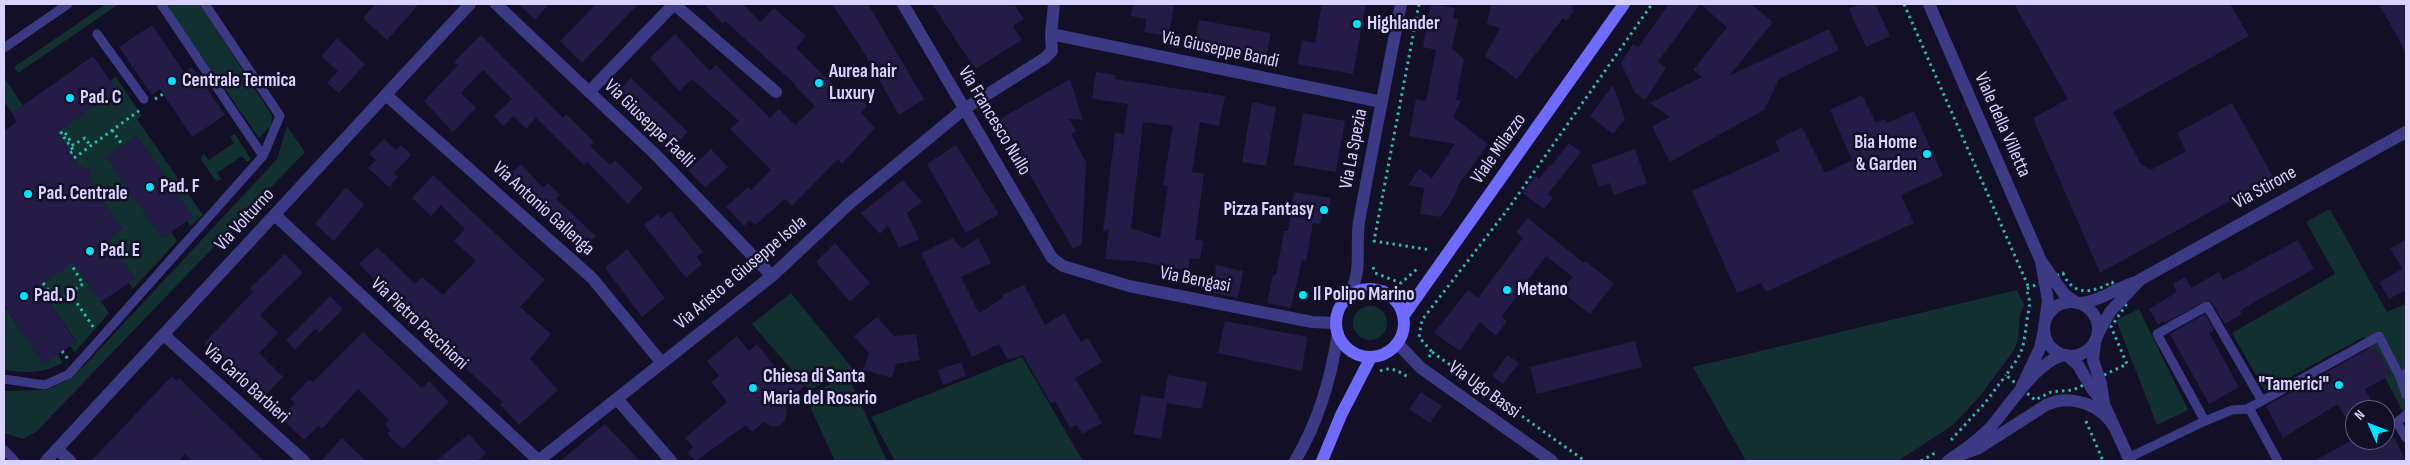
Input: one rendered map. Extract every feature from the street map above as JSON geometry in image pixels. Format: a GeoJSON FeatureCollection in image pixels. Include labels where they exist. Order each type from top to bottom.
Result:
{"type":"FeatureCollection","features":[{"type":"Feature","properties":{"kind":"main road","name":"Viale Milazzo"},"geometry":{"type":"LineString","coordinates":[[1404,315],[1624,4]]}},
{"type":"Feature","properties":{"kind":"main road"},"geometry":{"type":"LineString","coordinates":[[1337,328],[1342,343],[1350,351],[1360,356],[1371,357],[1381,356],[1398,344],[1405,325],[1404,315],[1393,297],[1374,289],[1354,293],[1346,299]]}},
{"type":"Feature","properties":{"kind":"main road","name":"Via La Spezia"},"geometry":{"type":"LineString","coordinates":[[1337,328],[1337,314],[1346,299]]}},
{"type":"Feature","properties":{"kind":"main road"},"geometry":{"type":"LineString","coordinates":[[1322,461],[1341,416],[1371,357]]}},
{"type":"Feature","properties":{"kind":"street","name":"Via Volturno"},"geometry":{"type":"LineString","coordinates":[[46,461],[470,4]]}},
{"type":"Feature","properties":{"kind":"street","name":"Via Giuseppe Faelli"},"geometry":{"type":"LineString","coordinates":[[496,4],[656,155],[772,276]]}},
{"type":"Feature","properties":{"kind":"street"},"geometry":{"type":"LineString","coordinates":[[589,92],[674,4],[776,92]]}},
{"type":"Feature","properties":{"kind":"street","name":"Via Francesco Nullo"},"geometry":{"type":"LineString","coordinates":[[903,4],[1052,258]]}},
{"type":"Feature","properties":{"kind":"street"},"geometry":{"type":"LineString","coordinates":[[1051,34],[1054,4]]}},
{"type":"Feature","properties":{"kind":"street","name":"Via La Spezia"},"geometry":{"type":"LineString","coordinates":[[1346,299],[1354,287],[1358,272],[1358,227],[1401,4]]}},
{"type":"Feature","properties":{"kind":"street","name":"Viale della Villetta"},"geometry":{"type":"LineString","coordinates":[[1929,4],[2041,261],[2064,294],[2078,303]]}},
{"type":"Feature","properties":{"kind":"street","name":"Via Aristo e Giuseppe Isola"},"geometry":{"type":"LineString","coordinates":[[538,461],[772,276],[850,203],[964,109],[1044,58],[1052,51],[1051,34]]}},
{"type":"Feature","properties":{"kind":"street","name":"Via Giuseppe Bandi"},"geometry":{"type":"LineString","coordinates":[[1051,34],[1382,102]]}},
{"type":"Feature","properties":{"kind":"street","name":"Via Antonio Gallenga"},"geometry":{"type":"LineString","coordinates":[[386,95],[592,278],[662,363]]}},
{"type":"Feature","properties":{"kind":"street","name":"Via Stirone"},"geometry":{"type":"LineString","coordinates":[[2078,303],[2095,300],[2143,278],[2406,132]]}},
{"type":"Feature","properties":{"kind":"street","name":"Via Pietro Pecchioni"},"geometry":{"type":"LineString","coordinates":[[275,215],[538,461]]}},
{"type":"Feature","properties":{"kind":"street","name":"Via Bengasi"},"geometry":{"type":"LineString","coordinates":[[1052,258],[1063,266],[1129,286],[1337,328]]}},
{"type":"Feature","properties":{"kind":"street","name":"Viale della Villetta"},"geometry":{"type":"LineString","coordinates":[[2041,261],[2048,301],[2045,325]]}},
{"type":"Feature","properties":{"kind":"street","name":"Via Stirone"},"geometry":{"type":"LineString","coordinates":[[2097,337],[2110,312],[2143,278]]}},
{"type":"Feature","properties":{"kind":"street"},"geometry":{"type":"LineString","coordinates":[[2021,388],[2040,348],[2045,325],[2055,308],[2066,303],[2078,303],[2088,308],[2095,317],[2097,337],[2094,360],[2105,405],[2129,459]]}},
{"type":"Feature","properties":{"kind":"street"},"geometry":{"type":"LineString","coordinates":[[2045,325],[2049,344],[2078,365],[2092,389],[2105,405]]}},
{"type":"Feature","properties":{"kind":"street","name":"Via La Spezia"},"geometry":{"type":"LineString","coordinates":[[1295,461],[1309,438],[1326,394],[1337,328]]}},
{"type":"Feature","properties":{"kind":"street","name":"Via Carlo Barbieri"},"geometry":{"type":"LineString","coordinates":[[164,335],[304,461]]}},
{"type":"Feature","properties":{"kind":"street"},"geometry":{"type":"LineString","coordinates":[[1952,458],[1988,430],[2021,388],[2051,360],[2085,352],[2097,337]]}},
{"type":"Feature","properties":{"kind":"street","name":"Via Ugo Bassi"},"geometry":{"type":"LineString","coordinates":[[1398,344],[1421,368],[1552,461]]}},
{"type":"Feature","properties":{"kind":"street"},"geometry":{"type":"LineString","coordinates":[[617,399],[671,461]]}},
{"type":"Feature","properties":{"kind":"street"},"geometry":{"type":"LineString","coordinates":[[1952,458],[1977,449],[2037,404],[2059,400],[2078,401],[2101,412],[2115,428]]}},
{"type":"Feature","properties":{"kind":"street"},"geometry":{"type":"LineString","coordinates":[[57,450],[70,461]]}},
{"type":"Feature","properties":{"kind":"lane"},"geometry":{"type":"LineString","coordinates":[[4,48],[68,4]]}},
{"type":"Feature","properties":{"kind":"lane"},"geometry":{"type":"LineString","coordinates":[[161,4],[263,156]]}},
{"type":"Feature","properties":{"kind":"lane"},"geometry":{"type":"LineString","coordinates":[[4,378],[45,385],[69,374],[263,156],[280,116],[205,4]]}},
{"type":"Feature","properties":{"kind":"lane"},"geometry":{"type":"LineString","coordinates":[[97,34],[144,99]]}},
{"type":"Feature","properties":{"kind":"lane"},"geometry":{"type":"LineString","coordinates":[[2206,421],[2158,334],[2207,306],[2262,401]]}},
{"type":"Feature","properties":{"kind":"lane"},"geometry":{"type":"LineString","coordinates":[[2129,459],[2230,410],[2249,408],[2379,336],[2403,375],[2406,395]]}},
{"type":"Feature","properties":{"kind":"lane"},"geometry":{"type":"LineString","coordinates":[[2249,408],[2278,461]]}},
{"type":"Feature","properties":{"kind":"lane"},"geometry":{"type":"LineString","coordinates":[[2406,415],[2397,422],[2406,438]]}},
{"type":"Feature","properties":{"kind":"lane"},"geometry":{"type":"LineString","coordinates":[[4,450],[15,461]]}},
{"type":"Feature","properties":{"kind":"path"},"geometry":{"type":"LineString","coordinates":[[1374,249],[1419,4]]}},
{"type":"Feature","properties":{"kind":"path"},"geometry":{"type":"LineString","coordinates":[[1585,461],[1432,352],[1419,337],[1422,320],[1508,209],[1652,4]]}},
{"type":"Feature","properties":{"kind":"path"},"geometry":{"type":"LineString","coordinates":[[1904,4],[2029,288]]}},
{"type":"Feature","properties":{"kind":"path"},"geometry":{"type":"LineString","coordinates":[[74,158],[163,94]]}},
{"type":"Feature","properties":{"kind":"path"},"geometry":{"type":"LineString","coordinates":[[112,130],[122,146]]}},
{"type":"Feature","properties":{"kind":"path"},"geometry":{"type":"LineString","coordinates":[[70,153],[74,151],[61,133],[64,131],[73,145],[85,138],[90,146]]}},
{"type":"Feature","properties":{"kind":"path"},"geometry":{"type":"LineString","coordinates":[[1374,241],[1431,250]]}},
{"type":"Feature","properties":{"kind":"path"},"geometry":{"type":"LineString","coordinates":[[1428,255],[1436,242]]}},
{"type":"Feature","properties":{"kind":"path"},"geometry":{"type":"LineString","coordinates":[[1373,262],[1375,273],[1401,283],[1419,267]]}},
{"type":"Feature","properties":{"kind":"path"},"geometry":{"type":"LineString","coordinates":[[43,282],[57,302],[83,284],[70,264]]}},
{"type":"Feature","properties":{"kind":"path"},"geometry":{"type":"LineString","coordinates":[[70,293],[101,338]]}},
{"type":"Feature","properties":{"kind":"path"},"geometry":{"type":"LineString","coordinates":[[1376,372],[1386,368],[1396,369],[1413,380],[1432,352]]}},
{"type":"Feature","properties":{"kind":"path"},"geometry":{"type":"LineString","coordinates":[[1948,444],[1985,403],[2006,375]]}},
{"type":"Feature","properties":{"kind":"path"},"geometry":{"type":"LineString","coordinates":[[2082,417],[2103,461]]}},
{"type":"Feature","properties":{"kind":"path"},"geometry":{"type":"LineString","coordinates":[[1920,461],[1936,453]]}},
{"type":"Feature","properties":{"kind":"green space"},"geometry":{"type":"Polygon","coordinates":[[[106,4],[119,4],[18,73],[14,67],[106,4]]]}},
{"type":"Feature","properties":{"kind":"green space"},"geometry":{"type":"Polygon","coordinates":[[[200,4],[272,115],[271,126],[259,138],[166,5],[200,4]]]}},
{"type":"Feature","properties":{"kind":"green space"},"geometry":{"type":"Polygon","coordinates":[[[4,77],[23,106],[12,113],[4,101],[4,77]]]}},
{"type":"Feature","properties":{"kind":"green space"},"geometry":{"type":"Polygon","coordinates":[[[116,77],[142,116],[137,119],[203,215],[191,226],[187,221],[193,217],[137,136],[107,157],[162,238],[171,232],[177,241],[133,289],[129,283],[135,279],[108,239],[122,229],[89,180],[91,173],[88,169],[79,166],[57,132],[116,91],[110,81],[116,77]]]}},
{"type":"Feature","properties":{"kind":"green space"},"geometry":{"type":"Polygon","coordinates":[[[287,126],[305,152],[36,432],[23,439],[4,433],[5,391],[46,390],[64,382],[85,365],[277,159],[287,126]]]}},
{"type":"Feature","properties":{"kind":"green space"},"geometry":{"type":"Polygon","coordinates":[[[235,134],[251,159],[247,162],[242,156],[217,173],[222,179],[216,181],[201,160],[201,157],[204,154],[209,160],[234,143],[230,136],[235,134]]]}},
{"type":"Feature","properties":{"kind":"green space"},"geometry":{"type":"Polygon","coordinates":[[[2330,209],[2387,312],[2406,304],[2406,418],[2364,337],[2265,391],[2232,333],[2335,274],[2306,222],[2330,209]]]}},
{"type":"Feature","properties":{"kind":"green space"},"geometry":{"type":"Polygon","coordinates":[[[73,262],[109,313],[75,352],[70,346],[76,341],[38,286],[73,262]]]}},
{"type":"Feature","properties":{"kind":"green space"},"geometry":{"type":"Polygon","coordinates":[[[2017,290],[2024,305],[2020,315],[2018,340],[2014,350],[1980,396],[1953,425],[1898,461],[1746,461],[1693,367],[2017,290]]]}},
{"type":"Feature","properties":{"kind":"green space"},"geometry":{"type":"Polygon","coordinates":[[[791,293],[853,369],[809,390],[752,324],[791,293]]]}},
{"type":"Feature","properties":{"kind":"green space"},"geometry":{"type":"Polygon","coordinates":[[[1370,306],[1377,307],[1382,311],[1386,316],[1386,330],[1382,335],[1377,339],[1370,340],[1363,339],[1358,335],[1354,330],[1353,323],[1354,316],[1358,311],[1363,307],[1370,306]]]}},
{"type":"Feature","properties":{"kind":"green space"},"geometry":{"type":"Polygon","coordinates":[[[6,309],[44,363],[58,354],[63,363],[34,372],[4,370],[4,310],[6,309]]]}},
{"type":"Feature","properties":{"kind":"green space"},"geometry":{"type":"Polygon","coordinates":[[[2139,309],[2188,410],[2157,425],[2116,320],[2139,309]]]}},
{"type":"Feature","properties":{"kind":"green space"},"geometry":{"type":"Polygon","coordinates":[[[1022,357],[1083,461],[895,461],[871,417],[1022,357]]]}},
{"type":"Feature","properties":{"kind":"green space"},"geometry":{"type":"Polygon","coordinates":[[[848,376],[887,461],[835,461],[805,396],[848,376]]]}},
{"type":"Feature","properties":{"kind":"building"},"geometry":{"type":"Polygon","coordinates":[[[375,4],[419,4],[387,40],[363,18],[375,4]]]}},
{"type":"Feature","properties":{"kind":"building"},"geometry":{"type":"Polygon","coordinates":[[[519,4],[549,4],[535,20],[519,4]]]}},
{"type":"Feature","properties":{"kind":"building"},"geometry":{"type":"Polygon","coordinates":[[[596,4],[638,4],[582,63],[560,41],[596,4]]]}},
{"type":"Feature","properties":{"kind":"building"},"geometry":{"type":"Polygon","coordinates":[[[704,4],[743,4],[760,22],[774,8],[806,36],[796,48],[842,93],[848,87],[867,106],[861,113],[875,128],[842,164],[838,159],[792,206],[785,199],[755,225],[750,220],[744,226],[726,207],[748,187],[751,190],[771,170],[730,129],[739,121],[692,79],[679,91],[650,58],[675,34],[710,71],[716,65],[770,118],[779,109],[795,125],[815,106],[795,84],[725,21],[723,24],[704,4]]]}},
{"type":"Feature","properties":{"kind":"building"},"geometry":{"type":"Polygon","coordinates":[[[832,4],[868,4],[924,99],[899,115],[860,46],[832,4]]]}},
{"type":"Feature","properties":{"kind":"building"},"geometry":{"type":"Polygon","coordinates":[[[932,4],[1014,4],[1024,19],[1013,26],[1022,40],[975,69],[932,4]]]}},
{"type":"Feature","properties":{"kind":"building"},"geometry":{"type":"Polygon","coordinates":[[[1133,4],[1174,4],[1169,36],[1144,32],[1146,19],[1131,16],[1133,4]]]}},
{"type":"Feature","properties":{"kind":"building"},"geometry":{"type":"Polygon","coordinates":[[[1322,4],[1366,4],[1353,74],[1298,64],[1302,40],[1315,43],[1322,4]]]}},
{"type":"Feature","properties":{"kind":"building"},"geometry":{"type":"Polygon","coordinates":[[[1431,4],[1455,8],[1453,18],[1458,19],[1452,49],[1464,59],[1456,100],[1461,101],[1453,117],[1488,144],[1459,184],[1454,197],[1441,217],[1420,214],[1424,188],[1408,185],[1419,169],[1432,178],[1455,144],[1409,136],[1416,99],[1426,101],[1436,50],[1423,47],[1431,4]]]}},
{"type":"Feature","properties":{"kind":"building"},"geometry":{"type":"Polygon","coordinates":[[[1491,4],[1574,4],[1571,8],[1574,11],[1566,21],[1563,18],[1517,79],[1485,56],[1500,28],[1487,24],[1491,4]]]}},
{"type":"Feature","properties":{"kind":"building"},"geometry":{"type":"Polygon","coordinates":[[[1669,4],[1700,4],[1658,62],[1666,68],[1645,100],[1635,93],[1621,63],[1633,44],[1638,48],[1669,4]]]}},
{"type":"Feature","properties":{"kind":"building"},"geometry":{"type":"Polygon","coordinates":[[[1700,4],[1751,4],[1773,22],[1729,76],[1829,29],[1839,50],[1779,79],[1764,110],[1670,162],[1652,126],[1670,117],[1650,103],[1702,77],[1693,70],[1727,27],[1700,4]]]}},
{"type":"Feature","properties":{"kind":"building"},"geometry":{"type":"Polygon","coordinates":[[[1861,4],[1875,4],[1890,36],[1866,47],[1849,9],[1861,4]]]}},
{"type":"Feature","properties":{"kind":"building"},"geometry":{"type":"Polygon","coordinates":[[[2014,4],[2230,4],[2249,36],[2113,112],[2141,164],[2151,170],[2186,151],[2177,133],[2232,103],[2273,177],[2100,273],[2033,118],[2068,99],[2014,4]]]}},
{"type":"Feature","properties":{"kind":"building"},"geometry":{"type":"Polygon","coordinates":[[[2379,4],[2406,4],[2406,53],[2379,4]]]}},
{"type":"Feature","properties":{"kind":"building"},"geometry":{"type":"Polygon","coordinates":[[[1199,20],[1271,33],[1265,62],[1194,49],[1199,20]]]}},
{"type":"Feature","properties":{"kind":"building","name":"Centrale Termica"},"geometry":{"type":"Polygon","coordinates":[[[152,25],[184,72],[192,67],[225,115],[192,137],[160,89],[152,95],[119,47],[152,25]]]}},
{"type":"Feature","properties":{"kind":"building"},"geometry":{"type":"Polygon","coordinates":[[[481,35],[563,118],[566,114],[594,142],[590,146],[610,165],[615,160],[643,188],[628,204],[587,162],[584,165],[536,118],[526,129],[514,116],[503,126],[494,116],[512,99],[483,70],[461,93],[476,108],[453,132],[424,101],[458,65],[454,62],[481,35]]]}},
{"type":"Feature","properties":{"kind":"building"},"geometry":{"type":"Polygon","coordinates":[[[337,38],[365,64],[339,93],[327,83],[338,71],[321,56],[337,38]]]}},
{"type":"Feature","properties":{"kind":"building"},"geometry":{"type":"Polygon","coordinates":[[[93,56],[117,90],[57,132],[79,166],[91,170],[91,183],[122,229],[108,239],[135,279],[101,302],[73,262],[38,286],[76,342],[44,364],[4,305],[4,131],[17,122],[12,113],[93,56]]]}},
{"type":"Feature","properties":{"kind":"building"},"geometry":{"type":"Polygon","coordinates":[[[1096,72],[1116,75],[1115,79],[1225,96],[1219,126],[1200,122],[1192,172],[1204,174],[1195,240],[1203,241],[1200,259],[1190,258],[1188,271],[1143,262],[1105,259],[1109,229],[1103,232],[1115,133],[1124,134],[1128,104],[1092,99],[1096,72]],[[1143,122],[1131,228],[1160,238],[1168,186],[1163,185],[1173,126],[1143,122]]]}},
{"type":"Feature","properties":{"kind":"building"},"geometry":{"type":"Polygon","coordinates":[[[631,78],[688,132],[668,152],[635,116],[613,97],[631,78]]]}},
{"type":"Feature","properties":{"kind":"building"},"geometry":{"type":"Polygon","coordinates":[[[1070,79],[1083,120],[1069,119],[1076,131],[1071,134],[1086,162],[1082,244],[1073,249],[998,120],[1070,79]]]}},
{"type":"Feature","properties":{"kind":"building"},"geometry":{"type":"Polygon","coordinates":[[[1613,85],[1625,119],[1613,134],[1590,116],[1613,85]]]}},
{"type":"Feature","properties":{"kind":"building"},"geometry":{"type":"Polygon","coordinates":[[[1862,95],[1876,123],[1885,119],[1887,123],[1914,111],[1943,176],[1901,195],[1914,223],[1766,292],[1761,283],[1737,293],[1692,191],[1780,151],[1775,141],[1802,127],[1825,173],[1852,160],[1830,110],[1862,95]]]}},
{"type":"Feature","properties":{"kind":"building"},"geometry":{"type":"Polygon","coordinates":[[[1252,102],[1276,107],[1266,166],[1242,162],[1252,102]]]}},
{"type":"Feature","properties":{"kind":"building"},"geometry":{"type":"Polygon","coordinates":[[[1303,113],[1345,121],[1336,172],[1294,165],[1303,113]]]}},
{"type":"Feature","properties":{"kind":"building","name":"Pad. F"},"geometry":{"type":"Polygon","coordinates":[[[137,136],[193,217],[162,238],[106,157],[137,136]]]}},
{"type":"Feature","properties":{"kind":"building"},"geometry":{"type":"Polygon","coordinates":[[[384,139],[396,150],[401,145],[411,155],[394,173],[398,177],[389,187],[368,168],[376,160],[369,154],[384,139]]]}},
{"type":"Feature","properties":{"kind":"building"},"geometry":{"type":"Polygon","coordinates":[[[1569,143],[1581,152],[1548,194],[1553,198],[1544,209],[1522,193],[1536,176],[1539,179],[1569,143]]]}},
{"type":"Feature","properties":{"kind":"building"},"geometry":{"type":"Polygon","coordinates":[[[956,145],[999,214],[966,233],[927,164],[956,145]]]}},
{"type":"Feature","properties":{"kind":"building"},"geometry":{"type":"Polygon","coordinates":[[[711,149],[728,167],[705,188],[688,170],[711,149]]]}},
{"type":"Feature","properties":{"kind":"building"},"geometry":{"type":"Polygon","coordinates":[[[1635,149],[1647,183],[1614,195],[1610,183],[1599,187],[1591,165],[1635,149]]]}},
{"type":"Feature","properties":{"kind":"building"},"geometry":{"type":"Polygon","coordinates":[[[521,164],[543,188],[548,183],[560,195],[556,199],[596,236],[582,250],[541,214],[507,177],[521,164]]]}},
{"type":"Feature","properties":{"kind":"building"},"geometry":{"type":"Polygon","coordinates":[[[433,175],[545,280],[520,307],[551,334],[530,359],[558,390],[519,425],[500,404],[503,402],[427,333],[431,329],[385,286],[383,288],[359,264],[377,247],[415,284],[422,277],[443,295],[476,261],[454,241],[465,229],[441,205],[431,216],[412,198],[433,175]]]}},
{"type":"Feature","properties":{"kind":"building"},"geometry":{"type":"Polygon","coordinates":[[[903,180],[922,202],[907,213],[919,239],[899,248],[888,225],[880,234],[861,213],[903,180]]]}},
{"type":"Feature","properties":{"kind":"building"},"geometry":{"type":"Polygon","coordinates":[[[346,187],[364,205],[334,241],[315,224],[346,187]]]}},
{"type":"Feature","properties":{"kind":"building"},"geometry":{"type":"Polygon","coordinates":[[[1294,192],[1331,198],[1328,216],[1322,215],[1320,224],[1313,223],[1306,261],[1302,260],[1291,308],[1267,303],[1273,275],[1276,275],[1284,231],[1288,231],[1294,192]]]}},
{"type":"Feature","properties":{"kind":"building"},"geometry":{"type":"Polygon","coordinates":[[[670,211],[703,252],[697,257],[702,264],[686,278],[644,225],[658,214],[661,218],[670,211]]]}},
{"type":"Feature","properties":{"kind":"building"},"geometry":{"type":"Polygon","coordinates":[[[1528,218],[1584,263],[1585,261],[1614,283],[1590,314],[1561,292],[1573,277],[1546,256],[1502,316],[1507,322],[1496,336],[1480,322],[1460,351],[1434,333],[1468,290],[1478,298],[1523,238],[1516,232],[1528,218]]]}},
{"type":"Feature","properties":{"kind":"building"},"geometry":{"type":"Polygon","coordinates":[[[953,238],[962,249],[978,238],[991,263],[961,277],[979,313],[1003,298],[1002,295],[1024,285],[1045,325],[1064,313],[1081,342],[1088,338],[1102,362],[1075,378],[1102,423],[1082,434],[1077,425],[1070,428],[1055,401],[1051,404],[1023,355],[1008,360],[999,344],[972,357],[921,253],[953,238]]]}},
{"type":"Feature","properties":{"kind":"building"},"geometry":{"type":"Polygon","coordinates":[[[2298,240],[2314,269],[2256,301],[2240,311],[2242,314],[2225,324],[2212,303],[2208,300],[2164,323],[2163,321],[2158,324],[2149,309],[2177,292],[2173,284],[2185,277],[2191,288],[2219,272],[2223,280],[2298,240]]]}},
{"type":"Feature","properties":{"kind":"building"},"geometry":{"type":"Polygon","coordinates":[[[2406,240],[2406,290],[2389,299],[2379,282],[2402,269],[2390,248],[2406,240]]]}},
{"type":"Feature","properties":{"kind":"building"},"geometry":{"type":"Polygon","coordinates":[[[835,243],[870,283],[850,302],[816,262],[835,243]]]}},
{"type":"Feature","properties":{"kind":"building"},"geometry":{"type":"Polygon","coordinates":[[[627,249],[665,298],[642,317],[605,268],[627,249]]]}},
{"type":"Feature","properties":{"kind":"building"},"geometry":{"type":"Polygon","coordinates":[[[285,254],[303,273],[260,315],[278,333],[259,353],[283,377],[263,398],[204,343],[253,292],[250,288],[285,254]]]}},
{"type":"Feature","properties":{"kind":"building"},"geometry":{"type":"Polygon","coordinates":[[[1216,265],[1243,271],[1238,298],[1213,293],[1216,265]]]}},
{"type":"Feature","properties":{"kind":"building"},"geometry":{"type":"Polygon","coordinates":[[[330,296],[343,309],[319,333],[315,329],[295,350],[286,340],[330,296]]]}},
{"type":"Feature","properties":{"kind":"building"},"geometry":{"type":"Polygon","coordinates":[[[2205,314],[2214,330],[2209,333],[2239,387],[2209,404],[2170,334],[2205,314]]]}},
{"type":"Feature","properties":{"kind":"building"},"geometry":{"type":"Polygon","coordinates":[[[877,317],[894,336],[916,334],[920,360],[896,364],[892,378],[863,370],[869,353],[854,336],[877,317]]]}},
{"type":"Feature","properties":{"kind":"building"},"geometry":{"type":"Polygon","coordinates":[[[1225,321],[1307,337],[1302,371],[1218,353],[1225,321]]]}},
{"type":"Feature","properties":{"kind":"building"},"geometry":{"type":"Polygon","coordinates":[[[363,332],[422,388],[429,381],[449,402],[403,449],[387,434],[390,430],[385,425],[389,420],[358,389],[322,429],[318,426],[304,440],[281,418],[295,403],[290,399],[310,379],[313,382],[363,332]]]}},
{"type":"Feature","properties":{"kind":"building","name":"Chiesa di Santa Maria del Rosario"},"geometry":{"type":"Polygon","coordinates":[[[737,336],[749,351],[757,344],[788,383],[797,376],[805,386],[784,403],[787,412],[785,420],[779,426],[771,426],[764,422],[752,432],[746,425],[696,461],[687,453],[693,447],[685,438],[727,402],[711,382],[719,376],[707,361],[737,336]]]}},
{"type":"Feature","properties":{"kind":"building"},"geometry":{"type":"Polygon","coordinates":[[[1635,341],[1642,367],[1537,394],[1530,367],[1635,341]]]}},
{"type":"Feature","properties":{"kind":"building","name":"\"Tamerici\""},"geometry":{"type":"Polygon","coordinates":[[[2375,345],[2391,375],[2365,389],[2371,400],[2345,400],[2345,417],[2338,404],[2283,438],[2266,406],[2375,345]]]}},
{"type":"Feature","properties":{"kind":"building"},"geometry":{"type":"Polygon","coordinates":[[[1507,355],[1519,363],[1503,384],[1492,376],[1507,355]]]}},
{"type":"Feature","properties":{"kind":"building"},"geometry":{"type":"Polygon","coordinates":[[[961,362],[966,376],[943,385],[938,370],[961,362]]]}},
{"type":"Feature","properties":{"kind":"building"},"geometry":{"type":"Polygon","coordinates":[[[1168,375],[1207,382],[1202,409],[1167,403],[1161,439],[1134,434],[1141,395],[1164,399],[1168,375]]]}},
{"type":"Feature","properties":{"kind":"building"},"geometry":{"type":"Polygon","coordinates":[[[172,376],[177,381],[179,378],[264,461],[192,461],[185,454],[179,461],[91,461],[172,376]]]}},
{"type":"Feature","properties":{"kind":"building"},"geometry":{"type":"Polygon","coordinates":[[[1421,392],[1442,406],[1430,423],[1409,409],[1421,392]]]}},
{"type":"Feature","properties":{"kind":"building"},"geometry":{"type":"Polygon","coordinates":[[[605,424],[640,461],[560,461],[605,424]]]}},
{"type":"Feature","properties":{"kind":"building"},"geometry":{"type":"Polygon","coordinates":[[[469,434],[486,453],[477,461],[436,461],[469,434]]]}},
{"type":"Feature","properties":{"kind":"building"},"geometry":{"type":"Polygon","coordinates":[[[342,438],[366,461],[321,461],[342,438]]]}},
{"type":"Feature","properties":{"kind":"building","name":"\"Tamerici\""},"geometry":{"type":"Polygon","coordinates":[[[2395,440],[2406,461],[2314,461],[2345,444],[2345,450],[2395,450],[2395,440]]]}},
{"type":"Feature","properties":{"kind":"place","name":"Highlander"},"geometry":{"type":"Point","coordinates":[1357,24]}},
{"type":"Feature","properties":{"kind":"place","name":"Centrale Termica"},"geometry":{"type":"Point","coordinates":[172,81]}},
{"type":"Feature","properties":{"kind":"place","name":"Aurea hair Luxury"},"geometry":{"type":"Point","coordinates":[819,83]}},
{"type":"Feature","properties":{"kind":"place","name":"Pad. C"},"geometry":{"type":"Point","coordinates":[70,98]}},
{"type":"Feature","properties":{"kind":"place","name":"Bia Home & Garden"},"geometry":{"type":"Point","coordinates":[1927,154]}},
{"type":"Feature","properties":{"kind":"place","name":"Pad. F"},"geometry":{"type":"Point","coordinates":[150,187]}},
{"type":"Feature","properties":{"kind":"place","name":"Pad. Centrale"},"geometry":{"type":"Point","coordinates":[28,194]}},
{"type":"Feature","properties":{"kind":"place","name":"Pizza Fantasy"},"geometry":{"type":"Point","coordinates":[1324,210]}},
{"type":"Feature","properties":{"kind":"place","name":"Pad. E"},"geometry":{"type":"Point","coordinates":[90,251]}},
{"type":"Feature","properties":{"kind":"place","name":"Metano"},"geometry":{"type":"Point","coordinates":[1507,290]}},
{"type":"Feature","properties":{"kind":"place","name":"Il Polipo Marino"},"geometry":{"type":"Point","coordinates":[1303,295]}},
{"type":"Feature","properties":{"kind":"place","name":"Pad. D"},"geometry":{"type":"Point","coordinates":[24,296]}},
{"type":"Feature","properties":{"kind":"place","name":"\"Tamerici\""},"geometry":{"type":"Point","coordinates":[2339,385]}},
{"type":"Feature","properties":{"kind":"place","name":"Chiesa di Santa Maria del Rosario"},"geometry":{"type":"Point","coordinates":[753,388]}}]}
